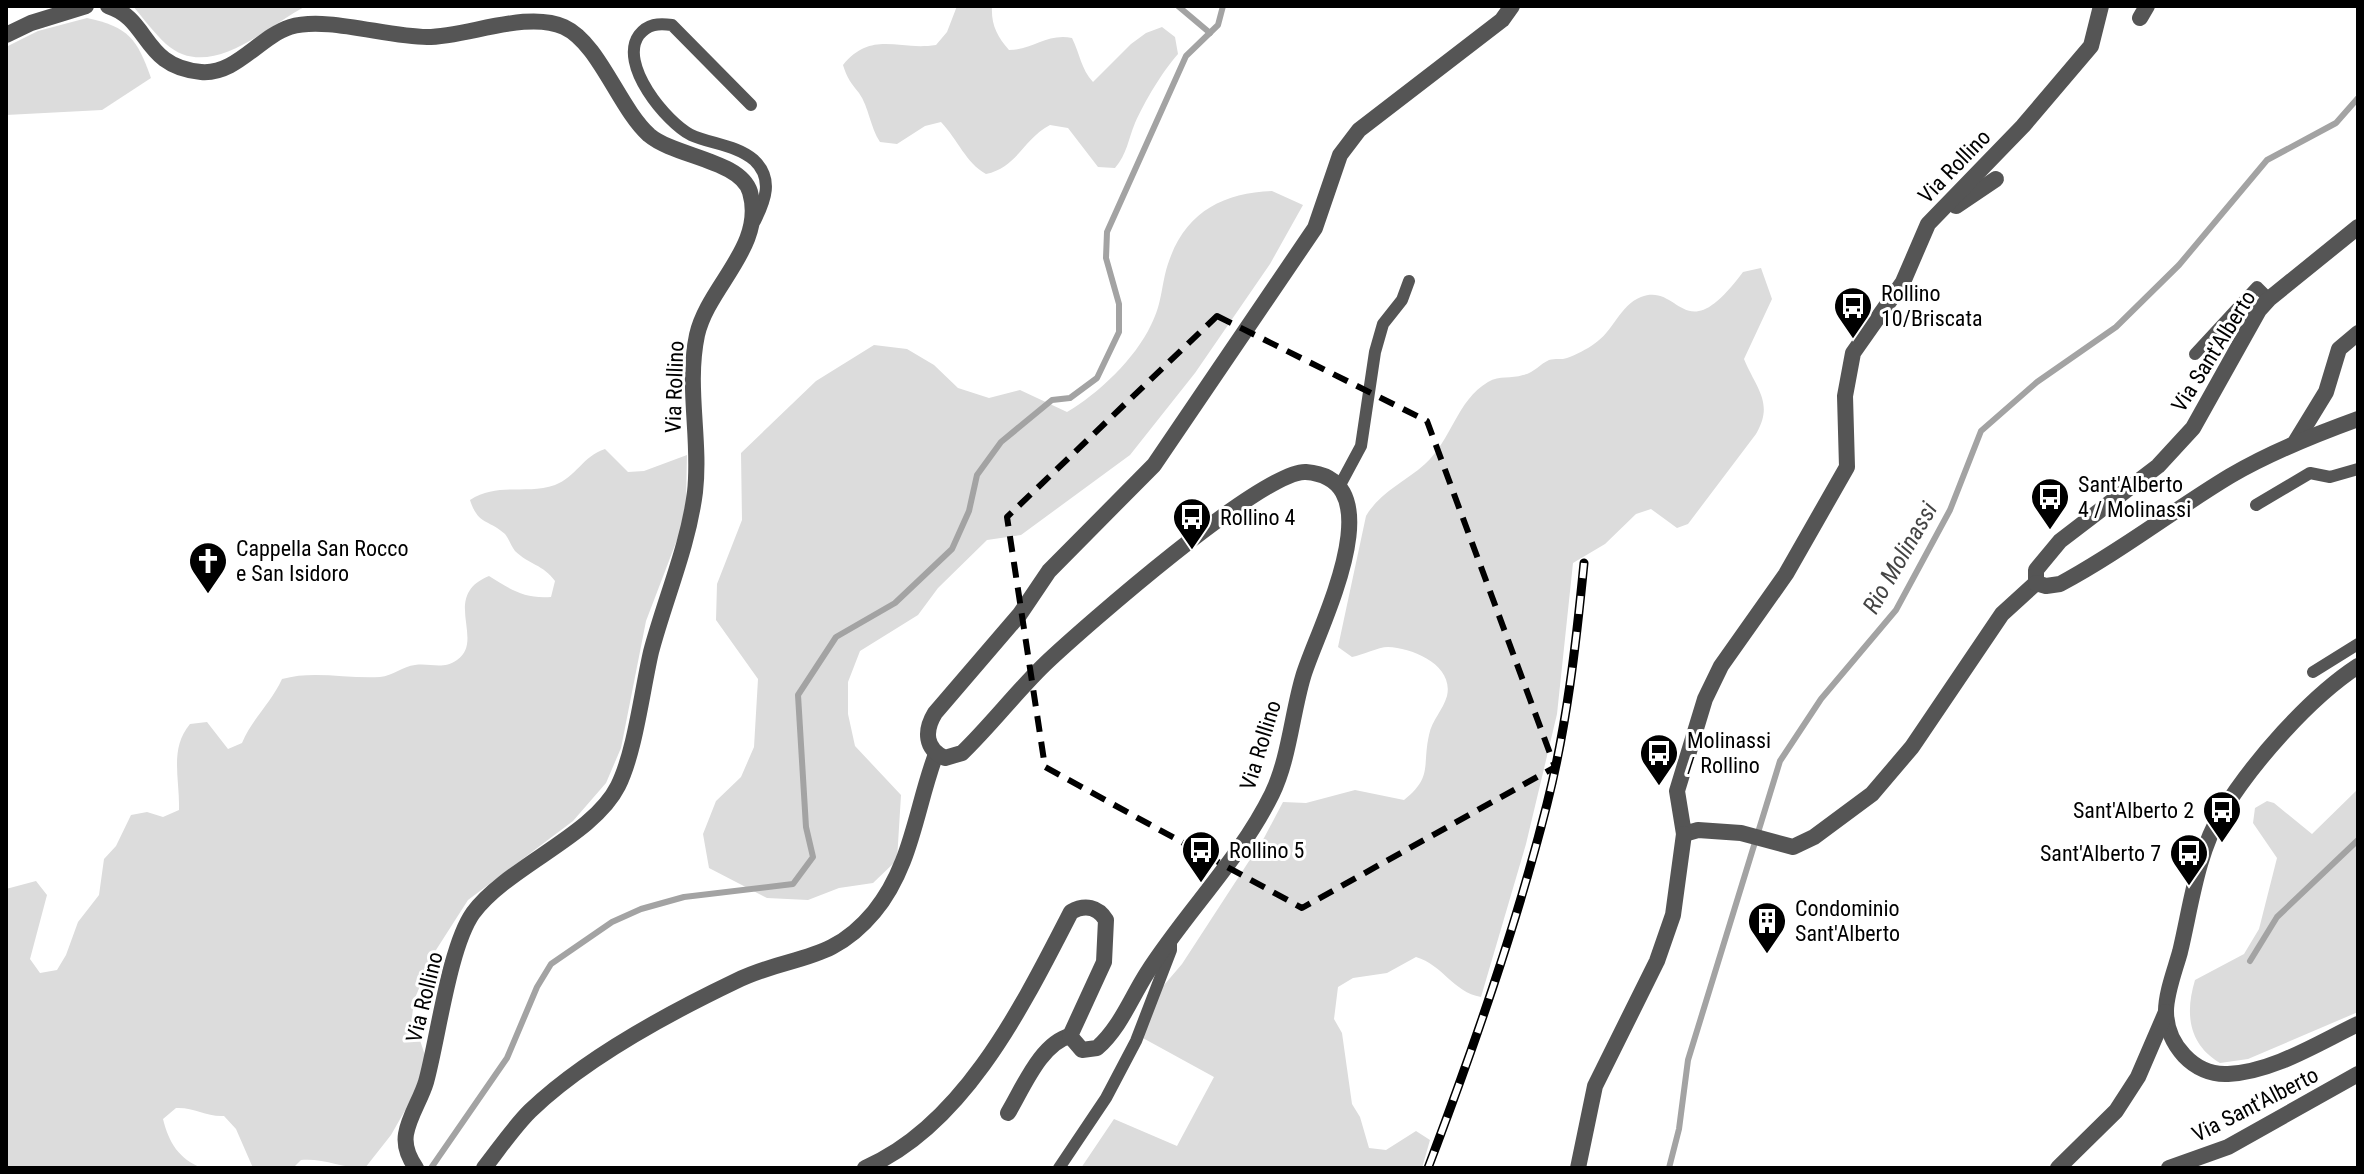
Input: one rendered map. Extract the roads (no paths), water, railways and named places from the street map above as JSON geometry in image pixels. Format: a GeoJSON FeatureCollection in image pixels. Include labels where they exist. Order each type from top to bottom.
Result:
{"type":"FeatureCollection","features":[{"type":"Feature","properties":{"kind":"street"},"geometry":{"type":"LineString","coordinates":[[6,35],[42,19],[86,6]]}},
{"type":"Feature","properties":{"kind":"street"},"geometry":{"type":"LineString","coordinates":[[108,6],[128,17],[162,60],[204,73],[227,68],[294,26],[433,37],[530,22],[561,26],[569,29],[587,49],[645,131],[663,146],[734,171],[745,182],[751,195],[753,224]]}},
{"type":"Feature","properties":{"kind":"street"},"geometry":{"type":"LineString","coordinates":[[1339,487],[1325,477],[1303,472],[1273,483],[1107,605],[1043,666],[962,753],[945,758],[936,754],[928,739],[935,713],[1020,614],[1049,571],[1154,465],[1315,228],[1340,155],[1359,130],[1502,20],[1512,6]]}},
{"type":"Feature","properties":{"kind":"street","name":"Via Rollino"},"geometry":{"type":"LineString","coordinates":[[1578,1168],[1595,1086],[1657,961],[1673,915],[1691,832],[1677,791],[1705,699],[1721,666],[1786,574],[1847,467],[1845,396],[1853,353],[1903,282],[1928,224],[2023,126],[2091,46],[2101,6]]}},
{"type":"Feature","properties":{"kind":"street"},"geometry":{"type":"LineString","coordinates":[[1928,224],[1996,179]]}},
{"type":"Feature","properties":{"kind":"street","name":"Via Rollino"},"geometry":{"type":"LineString","coordinates":[[416,1168],[406,1148],[407,1131],[425,1084],[450,980],[469,921],[511,878],[600,810],[615,793],[624,772],[695,489],[693,364],[697,335],[702,318],[753,224]]}},
{"type":"Feature","properties":{"kind":"street","name":"Via Sant'Alberto"},"geometry":{"type":"LineString","coordinates":[[2036,583],[2036,570],[2060,541],[2158,466],[2193,428],[2259,310],[2358,227]]}},
{"type":"Feature","properties":{"kind":"street"},"geometry":{"type":"LineString","coordinates":[[2296,441],[2326,392],[2339,349],[2358,333]]}},
{"type":"Feature","properties":{"kind":"street"},"geometry":{"type":"LineString","coordinates":[[1691,832],[1741,833],[1793,847],[1814,837],[1872,794],[1912,747],[2002,614],[2036,583],[2053,585],[2077,575],[2151,531],[2230,476],[2296,441],[2358,419]]}},
{"type":"Feature","properties":{"kind":"street","name":"Via Rollino"},"geometry":{"type":"LineString","coordinates":[[1070,1036],[1082,1050],[1097,1048],[1106,1040],[1171,938],[1246,836],[1273,792],[1304,674],[1337,595],[1345,556],[1349,509],[1339,487]]}},
{"type":"Feature","properties":{"kind":"street"},"geometry":{"type":"LineString","coordinates":[[2058,1168],[2116,1111],[2138,1077],[2166,1012],[2207,838],[2223,810],[2315,698],[2358,666]]}},
{"type":"Feature","properties":{"kind":"street"},"geometry":{"type":"LineString","coordinates":[[484,1168],[528,1112],[621,1046],[734,981],[762,969],[824,954],[857,930],[887,894],[909,850],[936,754]]}},
{"type":"Feature","properties":{"kind":"street"},"geometry":{"type":"LineString","coordinates":[[872,1167],[935,1123],[1004,1034],[1071,912],[1091,907],[1106,920],[1104,962],[1070,1036],[1058,1039],[1040,1060],[1008,1113]]}},
{"type":"Feature","properties":{"kind":"street","name":"Via Sant'Alberto"},"geometry":{"type":"LineString","coordinates":[[2166,1012],[2178,1048],[2187,1060],[2213,1073],[2227,1074],[2277,1062],[2358,1024]]}},
{"type":"Feature","properties":{"kind":"street","name":"Via Sant'Alberto"},"geometry":{"type":"LineString","coordinates":[[2169,1168],[2228,1147],[2358,1074]]}},
{"type":"Feature","properties":{"kind":"lane"},"geometry":{"type":"LineString","coordinates":[[751,105],[672,25],[658,23],[644,29],[635,41],[636,68],[646,89],[675,123],[691,134],[754,160],[767,185],[766,198],[753,224]]}},
{"type":"Feature","properties":{"kind":"lane"},"geometry":{"type":"LineString","coordinates":[[1339,487],[1361,446],[1383,324],[1402,300],[1409,281]]}},
{"type":"Feature","properties":{"kind":"lane"},"geometry":{"type":"LineString","coordinates":[[2195,354],[2257,287],[2269,299]]}},
{"type":"Feature","properties":{"kind":"lane"},"geometry":{"type":"LineString","coordinates":[[2256,505],[2310,473],[2330,477],[2358,469]]}},
{"type":"Feature","properties":{"kind":"lane"},"geometry":{"type":"LineString","coordinates":[[2313,672],[2358,644]]}},
{"type":"Feature","properties":{"kind":"lane"},"geometry":{"type":"LineString","coordinates":[[1059,1168],[1106,1098],[1136,1041],[1171,950],[1171,938]]}},
{"type":"Feature","properties":{"kind":"waterway"},"geometry":{"type":"LineString","coordinates":[[1178,6],[1210,33]]}},
{"type":"Feature","properties":{"kind":"waterway"},"geometry":{"type":"LineString","coordinates":[[431,1168],[507,1058],[537,987],[551,964],[612,922],[641,909],[684,897],[793,884],[813,857],[806,827],[798,695],[836,637],[895,603],[952,549],[969,511],[977,475],[1001,442],[1052,400],[1070,398],[1097,378],[1119,332],[1119,304],[1106,258],[1107,232],[1186,56],[1218,25],[1223,6]]}},
{"type":"Feature","properties":{"kind":"waterway","name":"Rio Molinassi"},"geometry":{"type":"LineString","coordinates":[[1669,1168],[1679,1129],[1688,1060],[1780,761],[1821,699],[1896,610],[1950,510],[1981,431],[2037,382],[2116,327],[2179,265],[2267,160],[2336,123],[2358,98]]}},
{"type":"Feature","properties":{"kind":"waterway"},"geometry":{"type":"LineString","coordinates":[[2250,961],[2277,917],[2358,840]]}},
{"type":"Feature","properties":{"kind":"railway"},"geometry":{"type":"LineString","coordinates":[[1428,1168],[1493,988],[1547,804],[1565,714],[1584,563]]}},
{"type":"Feature","properties":{"kind":"place","name":"Rollino 10/Briscata"},"geometry":{"type":"Point","coordinates":[1853,340]}},
{"type":"Feature","properties":{"kind":"place","name":"Sant'Alberto 4 / Molinassi"},"geometry":{"type":"Point","coordinates":[2050,531]}},
{"type":"Feature","properties":{"kind":"place","name":"Rollino 4"},"geometry":{"type":"Point","coordinates":[1192,551]}},
{"type":"Feature","properties":{"kind":"place","name":"Cappella San Rocco e San Isidoro"},"geometry":{"type":"Point","coordinates":[208,595]}},
{"type":"Feature","properties":{"kind":"place","name":"Molinassi / Rollino"},"geometry":{"type":"Point","coordinates":[1659,787]}},
{"type":"Feature","properties":{"kind":"place","name":"Sant'Alberto 2"},"geometry":{"type":"Point","coordinates":[2222,844]}},
{"type":"Feature","properties":{"kind":"place","name":"Rollino 5"},"geometry":{"type":"Point","coordinates":[1201,884]}},
{"type":"Feature","properties":{"kind":"place","name":"Sant'Alberto 7"},"geometry":{"type":"Point","coordinates":[2189,887]}},
{"type":"Feature","properties":{"kind":"place","name":"Condominio Sant'Alberto"},"geometry":{"type":"Point","coordinates":[1767,955]}}]}
